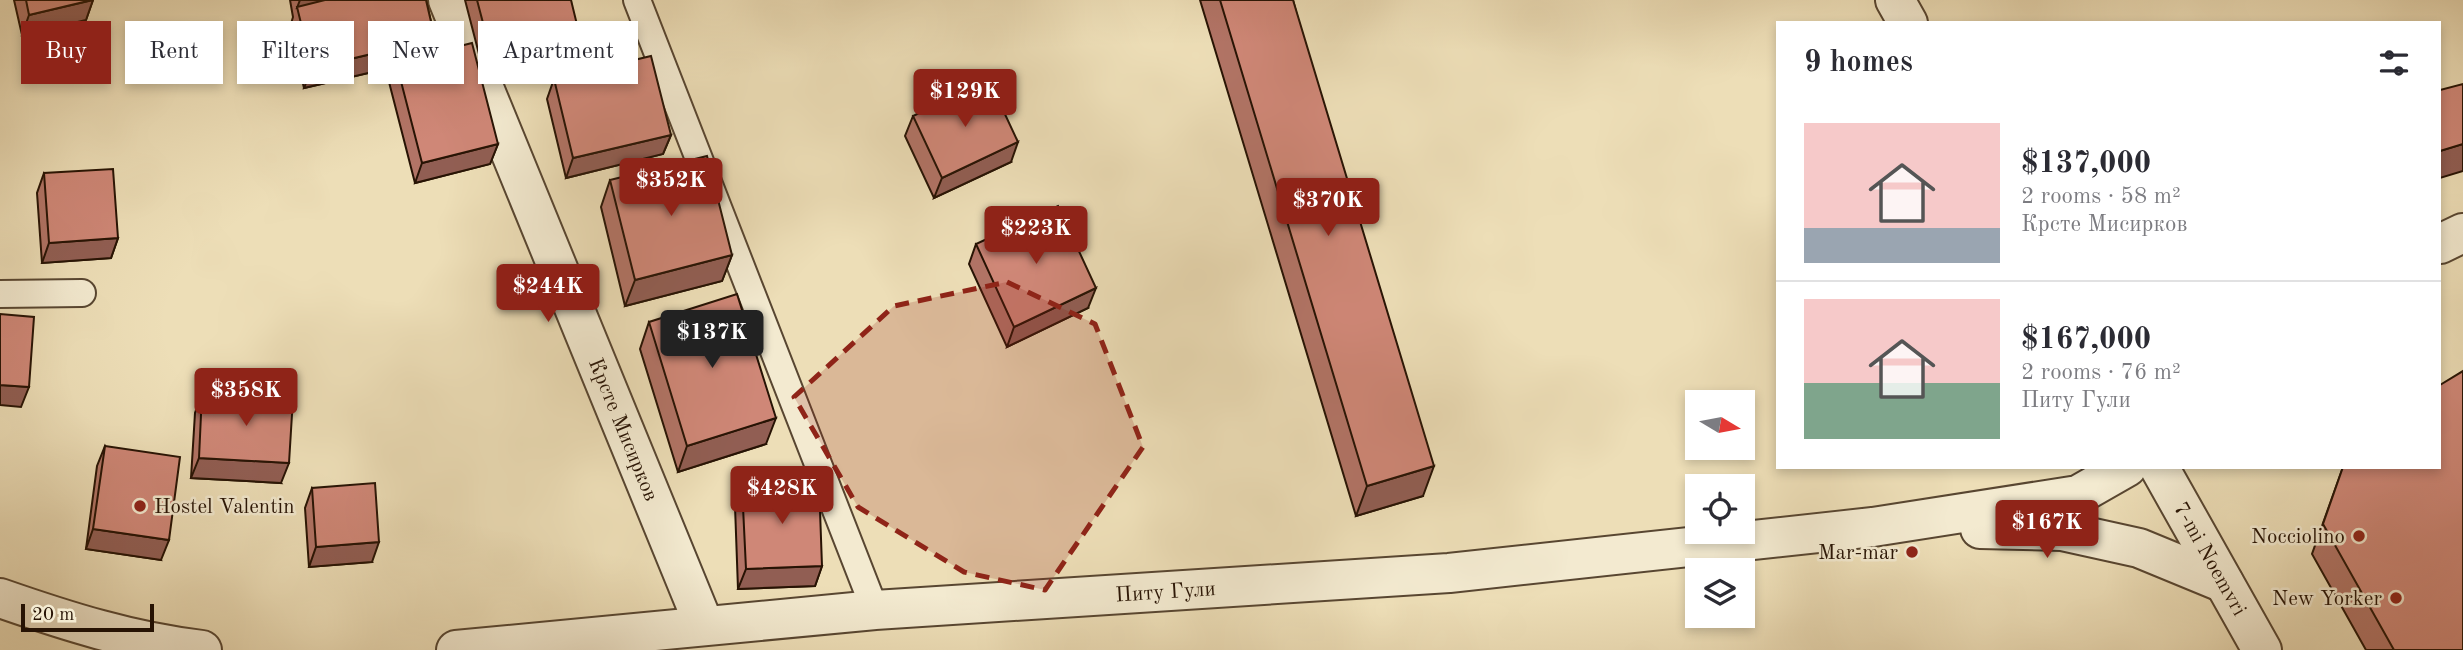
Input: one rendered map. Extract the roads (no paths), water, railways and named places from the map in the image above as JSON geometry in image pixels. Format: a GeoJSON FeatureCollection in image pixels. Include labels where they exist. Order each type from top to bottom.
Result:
{"type":"FeatureCollection","features":[{"type":"Feature","properties":{"kind":"street","name":"Крсте Мисирков"},"geometry":{"type":"LineString","coordinates":[[448,0],[704,625]]}},
{"type":"Feature","properties":{"kind":"street"},"geometry":{"type":"LineString","coordinates":[[1895,0],[1907,21]]}},
{"type":"Feature","properties":{"kind":"street"},"geometry":{"type":"LineString","coordinates":[[2441,244],[2463,233]]}},
{"type":"Feature","properties":{"kind":"street","name":"Питу Гули"},"geometry":{"type":"LineString","coordinates":[[456,650],[875,610],[1449,573],[1873,527],[2078,495],[2124,469]]}},
{"type":"Feature","properties":{"kind":"street","name":"7-mi Noemvri"},"geometry":{"type":"LineString","coordinates":[[2168,474],[2262,650]]}},
{"type":"Feature","properties":{"kind":"street","name":"Питу Гули"},"geometry":{"type":"LineString","coordinates":[[1873,527],[2062,531],[2139,548],[2224,583]]}},
{"type":"Feature","properties":{"kind":"street"},"geometry":{"type":"LineString","coordinates":[[0,598],[73,624],[170,646],[202,650]]}},
{"type":"Feature","properties":{"kind":"lane"},"geometry":{"type":"LineString","coordinates":[[637,0],[875,610]]}},
{"type":"Feature","properties":{"kind":"lane"},"geometry":{"type":"LineString","coordinates":[[0,294],[82,293]]}},
{"type":"Feature","properties":{"kind":"place","name":"Hostel Valentin"},"geometry":{"type":"Point","coordinates":[140,506]}},
{"type":"Feature","properties":{"kind":"place","name":"Nocciolino"},"geometry":{"type":"Point","coordinates":[2359,536]}},
{"type":"Feature","properties":{"kind":"place","name":"Mar-mar"},"geometry":{"type":"Point","coordinates":[1912,552]}},
{"type":"Feature","properties":{"kind":"place","name":"New Yorker"},"geometry":{"type":"Point","coordinates":[2396,598]}}]}
